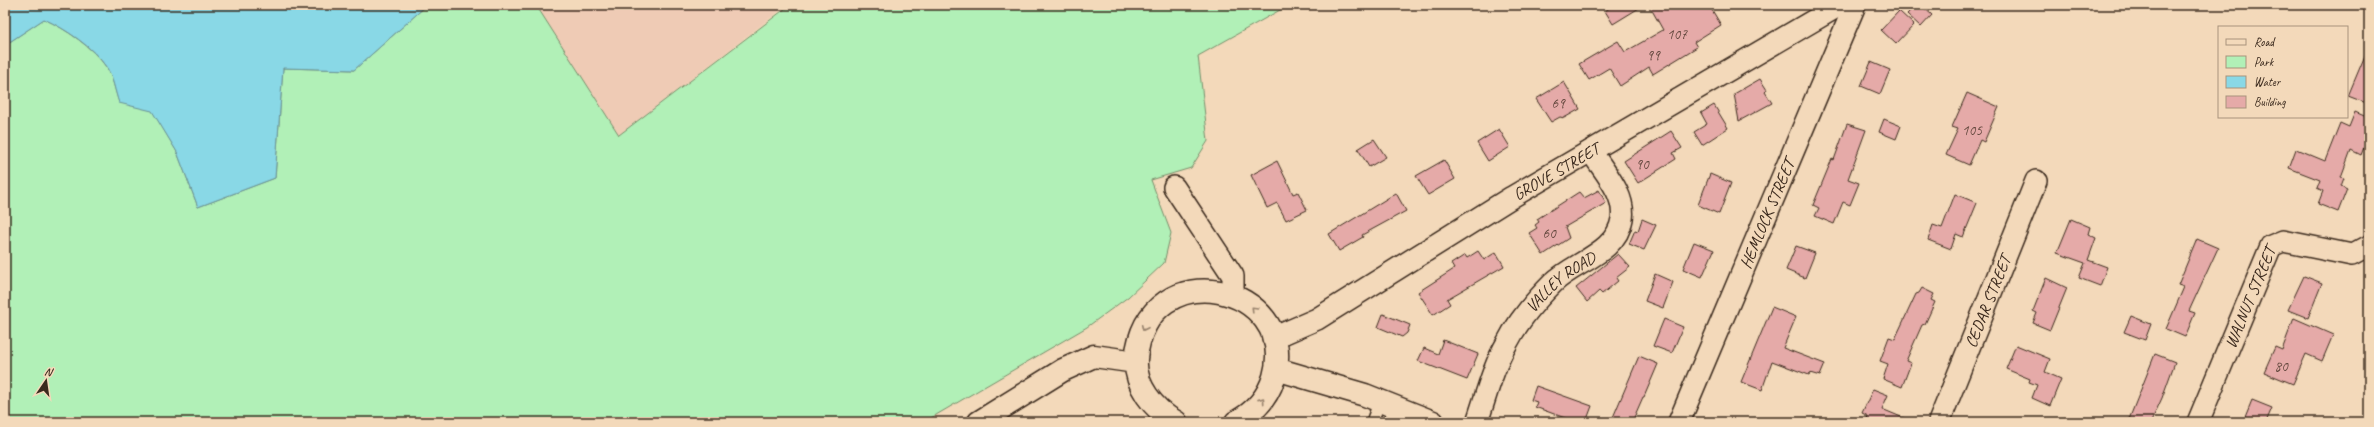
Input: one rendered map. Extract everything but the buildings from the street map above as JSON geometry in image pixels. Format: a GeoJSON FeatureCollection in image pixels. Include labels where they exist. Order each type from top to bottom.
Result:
{"type":"FeatureCollection","features":[{"type":"Feature","properties":{"kind":"main road"},"geometry":{"type":"LineString","coordinates":[[1176,422],[1156,408],[1148,398],[1139,380],[1136,362],[1138,342],[1143,330],[1158,308],[1175,297],[1194,290],[1214,290],[1233,295],[1251,305],[1264,320],[1273,338],[1276,353],[1276,369],[1270,388],[1260,405],[1240,421]]}},
{"type":"Feature","properties":{"kind":"main road"},"geometry":{"type":"LineString","coordinates":[[979,422],[1063,370],[1094,356],[1136,362]]}},
{"type":"Feature","properties":{"kind":"main road"},"geometry":{"type":"LineString","coordinates":[[1276,369],[1380,400],[1433,422]]}},
{"type":"Feature","properties":{"kind":"street","name":"GROVE STREET"},"geometry":{"type":"LineString","coordinates":[[1273,338],[1317,319],[1512,197],[1840,5]]}},
{"type":"Feature","properties":{"kind":"street","name":"HEMLOCK STREET"},"geometry":{"type":"LineString","coordinates":[[1679,422],[1854,5]]}},
{"type":"Feature","properties":{"kind":"street","name":"VALLEY ROAD"},"geometry":{"type":"LineString","coordinates":[[1476,422],[1507,343],[1522,319],[1554,282],[1603,248],[1614,238],[1619,229],[1622,218],[1622,204],[1618,193],[1591,152]]}},
{"type":"Feature","properties":{"kind":"street","name":"CEDAR STREET"},"geometry":{"type":"LineString","coordinates":[[1939,422],[2036,181]]}},
{"type":"Feature","properties":{"kind":"street"},"geometry":{"type":"LineString","coordinates":[[1174,187],[1233,276],[1233,295]]}},
{"type":"Feature","properties":{"kind":"street","name":"WALNUT STREET"},"geometry":{"type":"LineString","coordinates":[[2198,422],[2271,246],[2283,240],[2352,255],[2369,246]]}},
{"type":"Feature","properties":{"kind":"street"},"geometry":{"type":"LineString","coordinates":[[1148,398],[1156,422]]}},
{"type":"Feature","properties":{"kind":"lane"},"geometry":{"type":"LineString","coordinates":[[1372,422],[1380,400]]}},
{"type":"Feature","properties":{"kind":"shaded area"},"geometry":{"type":"Polygon","coordinates":[[[536,5],[787,5],[619,135],[536,5]]]}},
{"type":"Feature","properties":{"kind":"green space"},"geometry":{"type":"Polygon","coordinates":[[[427,5],[536,5],[619,135],[790,5],[1289,5],[1198,56],[1208,141],[1191,168],[1151,180],[1171,233],[1164,263],[1128,297],[1087,327],[924,422],[5,422],[5,45],[44,19],[78,39],[101,60],[107,68],[119,102],[152,110],[177,152],[198,207],[275,178],[283,68],[354,70],[427,5]]]}},
{"type":"Feature","properties":{"kind":"water"},"geometry":{"type":"Polygon","coordinates":[[[5,5],[427,5],[354,70],[283,68],[275,178],[198,207],[177,152],[152,111],[119,103],[111,76],[101,60],[78,39],[44,19],[5,45],[5,5]]]}}]}
